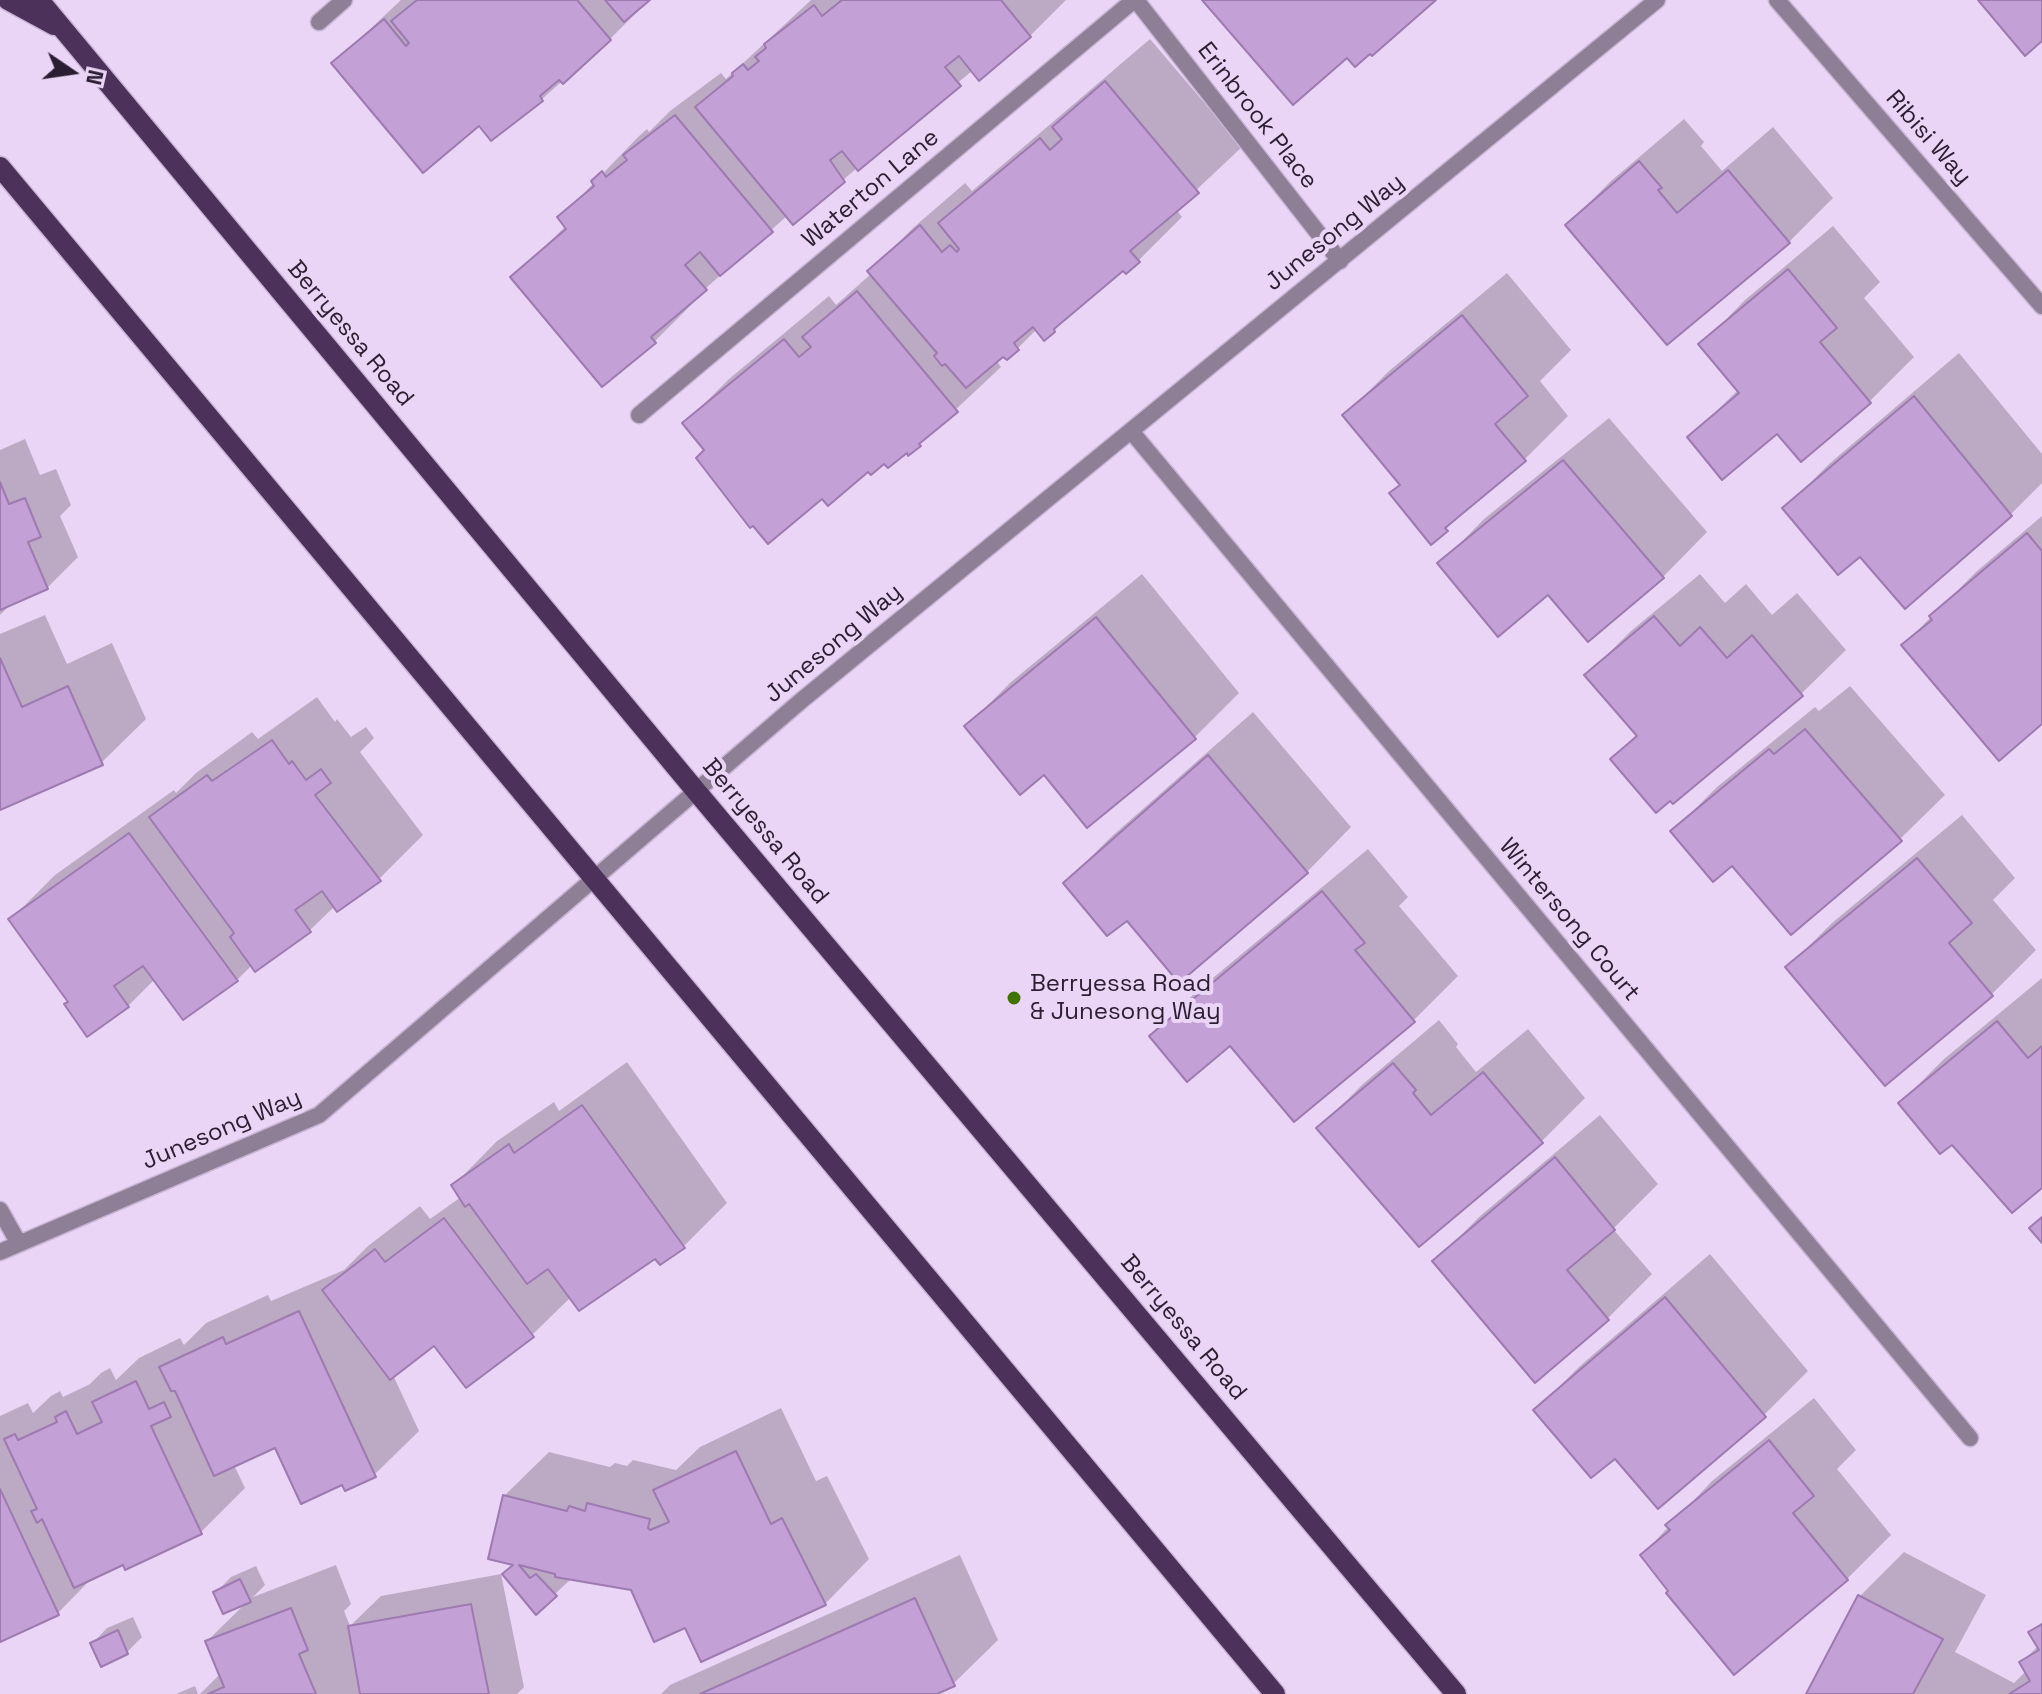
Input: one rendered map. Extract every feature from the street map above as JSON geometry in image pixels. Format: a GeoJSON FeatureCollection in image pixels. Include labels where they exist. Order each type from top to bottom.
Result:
{"type":"FeatureCollection","features":[{"type":"Feature","properties":{"kind":"main road"},"geometry":{"type":"LineString","coordinates":[[8,0],[64,31]]}},
{"type":"Feature","properties":{"kind":"main road","name":"Berryessa Road"},"geometry":{"type":"LineString","coordinates":[[39,0],[696,791],[1456,1694]]}},
{"type":"Feature","properties":{"kind":"main road"},"geometry":{"type":"LineString","coordinates":[[0,167],[1275,1694]]}},
{"type":"Feature","properties":{"kind":"street"},"geometry":{"type":"LineString","coordinates":[[319,22],[344,0]]}},
{"type":"Feature","properties":{"kind":"street","name":"Erinbrook Place"},"geometry":{"type":"LineString","coordinates":[[1135,0],[1340,261]]}},
{"type":"Feature","properties":{"kind":"street","name":"Waterton Lane"},"geometry":{"type":"LineString","coordinates":[[639,415],[1135,0]]}},
{"type":"Feature","properties":{"kind":"street","name":"Junesong Way"},"geometry":{"type":"LineString","coordinates":[[0,1252],[319,1115],[802,700],[1657,0]]}},
{"type":"Feature","properties":{"kind":"street","name":"Ribisi Way"},"geometry":{"type":"LineString","coordinates":[[1777,0],[2042,306]]}},
{"type":"Feature","properties":{"kind":"street","name":"Wintersong Court"},"geometry":{"type":"LineString","coordinates":[[1131,431],[1970,1438]]}},
{"type":"Feature","properties":{"kind":"street"},"geometry":{"type":"LineString","coordinates":[[0,1210],[18,1242]]}},
{"type":"Feature","properties":{"kind":"building"},"geometry":{"type":"Polygon","coordinates":[[[417,0],[577,0],[611,40],[563,84],[559,80],[540,96],[543,101],[491,141],[479,126],[423,173],[331,63],[384,19],[406,46],[409,43],[391,21],[417,0]]]}},
{"type":"Feature","properties":{"kind":"building"},"geometry":{"type":"Polygon","coordinates":[[[605,0],[650,0],[624,22],[605,0]]]}},
{"type":"Feature","properties":{"kind":"building"},"geometry":{"type":"Polygon","coordinates":[[[842,0],[1001,0],[1031,37],[979,81],[959,56],[945,67],[961,86],[858,171],[842,151],[830,160],[845,182],[793,225],[695,107],[743,64],[748,70],[759,61],[755,57],[766,48],[764,44],[814,5],[822,16],[842,0]]]}},
{"type":"Feature","properties":{"kind":"building"},"geometry":{"type":"Polygon","coordinates":[[[1202,0],[1436,0],[1372,56],[1370,54],[1355,67],[1347,58],[1293,105],[1202,0]]]}},
{"type":"Feature","properties":{"kind":"building"},"geometry":{"type":"Polygon","coordinates":[[[1978,0],[2042,0],[2042,41],[2025,56],[1978,0]]]}},
{"type":"Feature","properties":{"kind":"building"},"geometry":{"type":"Polygon","coordinates":[[[1105,81],[1199,193],[1130,251],[1140,262],[1126,274],[1123,271],[1044,341],[1033,327],[1014,343],[1019,350],[1007,360],[1003,357],[966,388],[945,364],[942,366],[934,356],[937,353],[867,271],[920,225],[942,252],[950,245],[957,252],[959,249],[938,223],[1040,138],[1050,150],[1062,139],[1052,127],[1105,81]]]}},
{"type":"Feature","properties":{"kind":"building"},"geometry":{"type":"Polygon","coordinates":[[[675,115],[773,232],[720,276],[700,252],[685,265],[707,290],[651,337],[656,343],[602,387],[510,277],[566,229],[557,217],[594,186],[591,181],[602,171],[606,177],[627,160],[623,155],[675,115]]]}},
{"type":"Feature","properties":{"kind":"building"},"geometry":{"type":"Polygon","coordinates":[[[1639,161],[1662,188],[1658,190],[1677,213],[1728,170],[1790,243],[1667,345],[1565,225],[1639,161]]]}},
{"type":"Feature","properties":{"kind":"building"},"geometry":{"type":"Polygon","coordinates":[[[1788,269],[1837,328],[1820,342],[1871,403],[1801,462],[1777,434],[1722,480],[1687,437],[1739,393],[1698,344],[1788,269]]]}},
{"type":"Feature","properties":{"kind":"building"},"geometry":{"type":"Polygon","coordinates":[[[857,291],[958,412],[908,456],[907,453],[888,468],[884,464],[871,475],[868,472],[828,506],[822,499],[768,544],[753,526],[750,528],[696,458],[704,450],[682,423],[784,339],[799,357],[811,347],[802,337],[857,291]]]}},
{"type":"Feature","properties":{"kind":"building"},"geometry":{"type":"Polygon","coordinates":[[[1462,315],[1528,396],[1495,424],[1526,461],[1445,528],[1448,531],[1431,545],[1389,493],[1400,485],[1342,415],[1462,315]]]}},
{"type":"Feature","properties":{"kind":"building"},"geometry":{"type":"Polygon","coordinates":[[[1914,396],[2012,516],[1905,609],[1860,557],[1838,575],[1782,508],[1914,396]]]}},
{"type":"Feature","properties":{"kind":"building"},"geometry":{"type":"Polygon","coordinates":[[[1563,460],[1664,578],[1588,642],[1548,595],[1498,637],[1437,563],[1563,460]]]}},
{"type":"Feature","properties":{"kind":"building"},"geometry":{"type":"Polygon","coordinates":[[[0,482],[9,504],[25,498],[41,537],[28,542],[48,589],[0,610],[0,482]]]}},
{"type":"Feature","properties":{"kind":"building"},"geometry":{"type":"Polygon","coordinates":[[[2027,533],[2042,551],[2042,724],[1999,761],[1901,645],[1932,620],[1929,616],[2027,533]]]}},
{"type":"Feature","properties":{"kind":"building"},"geometry":{"type":"Polygon","coordinates":[[[1654,616],[1680,646],[1700,627],[1727,658],[1752,635],[1803,696],[1673,804],[1670,801],[1656,813],[1610,759],[1637,736],[1584,675],[1654,616]]]}},
{"type":"Feature","properties":{"kind":"building"},"geometry":{"type":"Polygon","coordinates":[[[1096,617],[1196,739],[1087,828],[1044,775],[1020,795],[964,726],[1096,617]]]}},
{"type":"Feature","properties":{"kind":"building"},"geometry":{"type":"Polygon","coordinates":[[[0,658],[22,707],[68,686],[103,765],[0,810],[0,658]]]}},
{"type":"Feature","properties":{"kind":"building"},"geometry":{"type":"Polygon","coordinates":[[[1805,729],[1902,841],[1791,935],[1732,866],[1713,882],[1670,831],[1769,749],[1774,754],[1805,729]]]}},
{"type":"Feature","properties":{"kind":"building"},"geometry":{"type":"Polygon","coordinates":[[[272,740],[289,764],[292,761],[306,780],[321,769],[331,783],[315,795],[381,881],[337,912],[322,891],[295,910],[311,932],[255,972],[230,937],[234,933],[149,817],[207,775],[212,781],[272,740]]]}},
{"type":"Feature","properties":{"kind":"building"},"geometry":{"type":"Polygon","coordinates":[[[1208,755],[1308,873],[1179,983],[1127,921],[1107,936],[1063,883],[1208,755]]]}},
{"type":"Feature","properties":{"kind":"building"},"geometry":{"type":"Polygon","coordinates":[[[129,833],[238,981],[183,1020],[143,966],[114,986],[129,1007],[87,1037],[64,1004],[68,1002],[8,919],[129,833]]]}},
{"type":"Feature","properties":{"kind":"building"},"geometry":{"type":"Polygon","coordinates":[[[1917,858],[1972,923],[1949,943],[1993,996],[1885,1086],[1785,967],[1917,858]]]}},
{"type":"Feature","properties":{"kind":"building"},"geometry":{"type":"Polygon","coordinates":[[[1322,891],[1365,943],[1355,950],[1415,1022],[1294,1122],[1230,1046],[1187,1082],[1149,1036],[1322,891]]]}},
{"type":"Feature","properties":{"kind":"building"},"geometry":{"type":"Polygon","coordinates":[[[1997,1021],[2028,1058],[2042,1046],[2042,1188],[2012,1213],[1952,1145],[1940,1154],[1898,1103],[1997,1021]]]}},
{"type":"Feature","properties":{"kind":"building"},"geometry":{"type":"Polygon","coordinates":[[[1393,1063],[1416,1090],[1413,1093],[1431,1115],[1483,1072],[1543,1143],[1419,1247],[1316,1128],[1393,1063]]]}},
{"type":"Feature","properties":{"kind":"building"},"geometry":{"type":"Polygon","coordinates":[[[582,1105],[685,1248],[660,1265],[655,1259],[579,1311],[548,1269],[527,1284],[469,1204],[465,1207],[451,1185],[509,1144],[514,1153],[582,1105]]]}},
{"type":"Feature","properties":{"kind":"building"},"geometry":{"type":"Polygon","coordinates":[[[1555,1157],[1615,1230],[1567,1270],[1609,1320],[1535,1383],[1432,1261],[1555,1157]]]}},
{"type":"Feature","properties":{"kind":"building"},"geometry":{"type":"Polygon","coordinates":[[[2042,1217],[2042,1243],[2029,1228],[2042,1217]]]}},
{"type":"Feature","properties":{"kind":"building"},"geometry":{"type":"Polygon","coordinates":[[[444,1218],[534,1337],[466,1388],[434,1346],[390,1380],[322,1290],[375,1249],[385,1262],[444,1218]]]}},
{"type":"Feature","properties":{"kind":"building"},"geometry":{"type":"Polygon","coordinates":[[[1665,1297],[1766,1417],[1658,1509],[1615,1459],[1591,1478],[1533,1410],[1665,1297]]]}},
{"type":"Feature","properties":{"kind":"building"},"geometry":{"type":"Polygon","coordinates":[[[299,1311],[376,1477],[345,1491],[342,1485],[301,1504],[275,1448],[214,1476],[175,1391],[171,1391],[159,1367],[223,1337],[226,1344],[299,1311]]]}},
{"type":"Feature","properties":{"kind":"building"},"geometry":{"type":"Polygon","coordinates":[[[136,1381],[149,1409],[164,1402],[171,1417],[151,1426],[202,1534],[125,1570],[123,1565],[74,1588],[42,1519],[37,1523],[31,1511],[37,1509],[4,1439],[15,1434],[18,1440],[57,1422],[55,1417],[66,1411],[77,1434],[102,1422],[92,1402],[136,1381]]]}},
{"type":"Feature","properties":{"kind":"building"},"geometry":{"type":"Polygon","coordinates":[[[1769,1440],[1814,1496],[1793,1513],[1848,1580],[1734,1675],[1666,1593],[1668,1591],[1640,1555],[1670,1530],[1665,1525],[1769,1440]]]}},
{"type":"Feature","properties":{"kind":"building"},"geometry":{"type":"Polygon","coordinates":[[[736,1451],[771,1524],[782,1518],[826,1605],[701,1662],[685,1628],[654,1642],[631,1590],[555,1577],[555,1574],[519,1565],[530,1578],[536,1574],[557,1596],[536,1615],[502,1574],[513,1565],[488,1559],[503,1495],[567,1511],[569,1506],[585,1511],[587,1503],[650,1519],[650,1530],[669,1522],[653,1490],[736,1451]]]}},
{"type":"Feature","properties":{"kind":"building"},"geometry":{"type":"Polygon","coordinates":[[[0,1489],[59,1615],[0,1642],[0,1489]]]}},
{"type":"Feature","properties":{"kind":"building"},"geometry":{"type":"Polygon","coordinates":[[[240,1579],[251,1602],[223,1614],[213,1592],[240,1579]]]}},
{"type":"Feature","properties":{"kind":"building"},"geometry":{"type":"Polygon","coordinates":[[[1858,1595],[1943,1639],[1913,1694],[1806,1694],[1858,1595]]]}},
{"type":"Feature","properties":{"kind":"building"},"geometry":{"type":"Polygon","coordinates":[[[915,1598],[955,1686],[937,1694],[700,1694],[915,1598]]]}},
{"type":"Feature","properties":{"kind":"building"},"geometry":{"type":"Polygon","coordinates":[[[471,1604],[489,1694],[360,1694],[348,1626],[471,1604]]]}},
{"type":"Feature","properties":{"kind":"building"},"geometry":{"type":"Polygon","coordinates":[[[291,1608],[308,1650],[299,1654],[316,1694],[208,1694],[224,1687],[205,1641],[291,1608]]]}},
{"type":"Feature","properties":{"kind":"building"},"geometry":{"type":"Polygon","coordinates":[[[2042,1624],[2042,1694],[2009,1694],[2030,1681],[2019,1662],[2039,1650],[2028,1632],[2042,1624]]]}},
{"type":"Feature","properties":{"kind":"building"},"geometry":{"type":"Polygon","coordinates":[[[118,1630],[128,1654],[101,1667],[90,1643],[118,1630]]]}},
{"type":"Feature","properties":{"kind":"place","name":"Berryessa Road & Junesong Way"},"geometry":{"type":"Point","coordinates":[1014,998]}}]}
